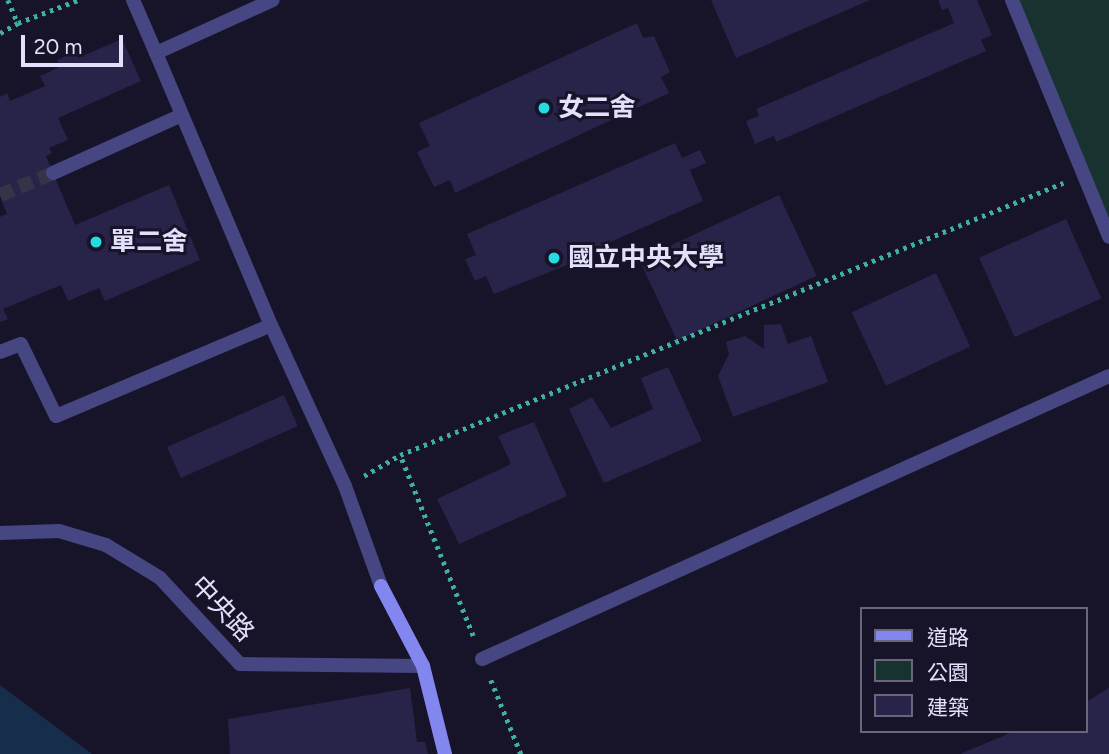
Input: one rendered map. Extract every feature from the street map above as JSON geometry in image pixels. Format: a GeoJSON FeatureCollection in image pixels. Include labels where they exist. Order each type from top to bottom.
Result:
{"type":"FeatureCollection","features":[{"type":"Feature","properties":{"kind":"street"},"geometry":{"type":"LineString","coordinates":[[133,0],[271,326],[345,486],[382,586],[423,666],[445,754]]}},
{"type":"Feature","properties":{"kind":"street"},"geometry":{"type":"LineString","coordinates":[[156,53],[273,0]]}},
{"type":"Feature","properties":{"kind":"street"},"geometry":{"type":"LineString","coordinates":[[1012,0],[1109,237]]}},
{"type":"Feature","properties":{"kind":"street"},"geometry":{"type":"LineString","coordinates":[[53,173],[182,115]]}},
{"type":"Feature","properties":{"kind":"street"},"geometry":{"type":"LineString","coordinates":[[0,352],[21,344],[56,416],[271,326]]}},
{"type":"Feature","properties":{"kind":"street"},"geometry":{"type":"LineString","coordinates":[[482,659],[1109,376]]}},
{"type":"Feature","properties":{"kind":"street","name":"中央路"},"geometry":{"type":"LineString","coordinates":[[0,533],[59,531],[107,545],[160,578],[240,664],[423,666]]}},
{"type":"Feature","properties":{"kind":"path"},"geometry":{"type":"LineString","coordinates":[[8,0],[18,23]]}},
{"type":"Feature","properties":{"kind":"path"},"geometry":{"type":"LineString","coordinates":[[0,33],[18,23],[78,0]]}},
{"type":"Feature","properties":{"kind":"path"},"geometry":{"type":"LineString","coordinates":[[345,486],[400,456],[1084,174]]}},
{"type":"Feature","properties":{"kind":"path"},"geometry":{"type":"LineString","coordinates":[[400,456],[521,754]]}},
{"type":"Feature","properties":{"kind":"green space"},"geometry":{"type":"Polygon","coordinates":[[[1010,0],[1109,0],[1109,240],[1010,0]]]}},
{"type":"Feature","properties":{"kind":"water"},"geometry":{"type":"Polygon","coordinates":[[[0,685],[92,754],[0,754],[0,685]]]}},
{"type":"Feature","properties":{"kind":"building"},"geometry":{"type":"Polygon","coordinates":[[[711,0],[870,0],[736,58],[711,0]]]}},
{"type":"Feature","properties":{"kind":"building"},"geometry":{"type":"Polygon","coordinates":[[[938,0],[977,0],[992,35],[981,40],[986,51],[776,142],[774,136],[755,144],[746,121],[759,116],[756,109],[954,23],[948,8],[942,10],[938,0]]]}},
{"type":"Feature","properties":{"kind":"building","name":"女二舍"},"geometry":{"type":"Polygon","coordinates":[[[637,23],[643,38],[654,36],[670,72],[661,77],[669,93],[455,193],[450,180],[434,187],[417,152],[430,146],[419,123],[637,23]]]}},
{"type":"Feature","properties":{"kind":"building","name":"單二舍"},"geometry":{"type":"Polygon","coordinates":[[[122,39],[141,81],[58,118],[68,140],[49,148],[52,153],[46,156],[75,225],[169,185],[200,260],[105,301],[99,288],[68,301],[61,285],[3,309],[8,319],[0,322],[0,217],[7,214],[0,196],[0,97],[7,93],[10,101],[45,86],[40,76],[60,67],[57,60],[76,51],[78,58],[122,39]]]}},
{"type":"Feature","properties":{"kind":"building"},"geometry":{"type":"Polygon","coordinates":[[[675,143],[682,158],[700,150],[706,163],[690,170],[703,201],[590,251],[592,255],[494,294],[486,276],[475,281],[465,259],[476,255],[467,234],[675,143]]]}},
{"type":"Feature","properties":{"kind":"building"},"geometry":{"type":"Polygon","coordinates":[[[779,195],[817,276],[677,341],[639,260],[779,195]]]}},
{"type":"Feature","properties":{"kind":"building"},"geometry":{"type":"Polygon","coordinates":[[[1066,219],[1101,298],[1015,337],[979,258],[1066,219]]]}},
{"type":"Feature","properties":{"kind":"building"},"geometry":{"type":"Polygon","coordinates":[[[936,273],[970,346],[886,386],[852,312],[936,273]]]}},
{"type":"Feature","properties":{"kind":"building"},"geometry":{"type":"Polygon","coordinates":[[[781,324],[788,344],[811,336],[828,382],[733,417],[718,376],[729,354],[726,342],[745,336],[764,349],[764,325],[781,324]]]}},
{"type":"Feature","properties":{"kind":"building"},"geometry":{"type":"Polygon","coordinates":[[[668,367],[702,441],[604,483],[569,409],[592,397],[611,428],[653,409],[641,378],[668,367]]]}},
{"type":"Feature","properties":{"kind":"building"},"geometry":{"type":"Polygon","coordinates":[[[284,395],[298,426],[181,478],[167,447],[284,395]]]}},
{"type":"Feature","properties":{"kind":"building"},"geometry":{"type":"Polygon","coordinates":[[[534,422],[567,496],[459,544],[437,499],[511,464],[498,436],[534,422]]]}},
{"type":"Feature","properties":{"kind":"building"},"geometry":{"type":"Polygon","coordinates":[[[410,688],[417,742],[425,742],[428,754],[230,754],[228,719],[410,688]]]}},
{"type":"Feature","properties":{"kind":"building"},"geometry":{"type":"Polygon","coordinates":[[[1109,688],[1109,754],[960,754],[1010,733],[1088,733],[1088,701],[1109,688]]]}},
{"type":"Feature","properties":{"kind":"tunnel"},"geometry":{"type":"LineString","coordinates":[[0,195],[53,173]]}},
{"type":"Feature","properties":{"kind":"place","name":"女二舍"},"geometry":{"type":"Point","coordinates":[544,108]}},
{"type":"Feature","properties":{"kind":"place","name":"單二舍"},"geometry":{"type":"Point","coordinates":[96,242]}},
{"type":"Feature","properties":{"kind":"place","name":"國立中央大學"},"geometry":{"type":"Point","coordinates":[554,258]}}]}
